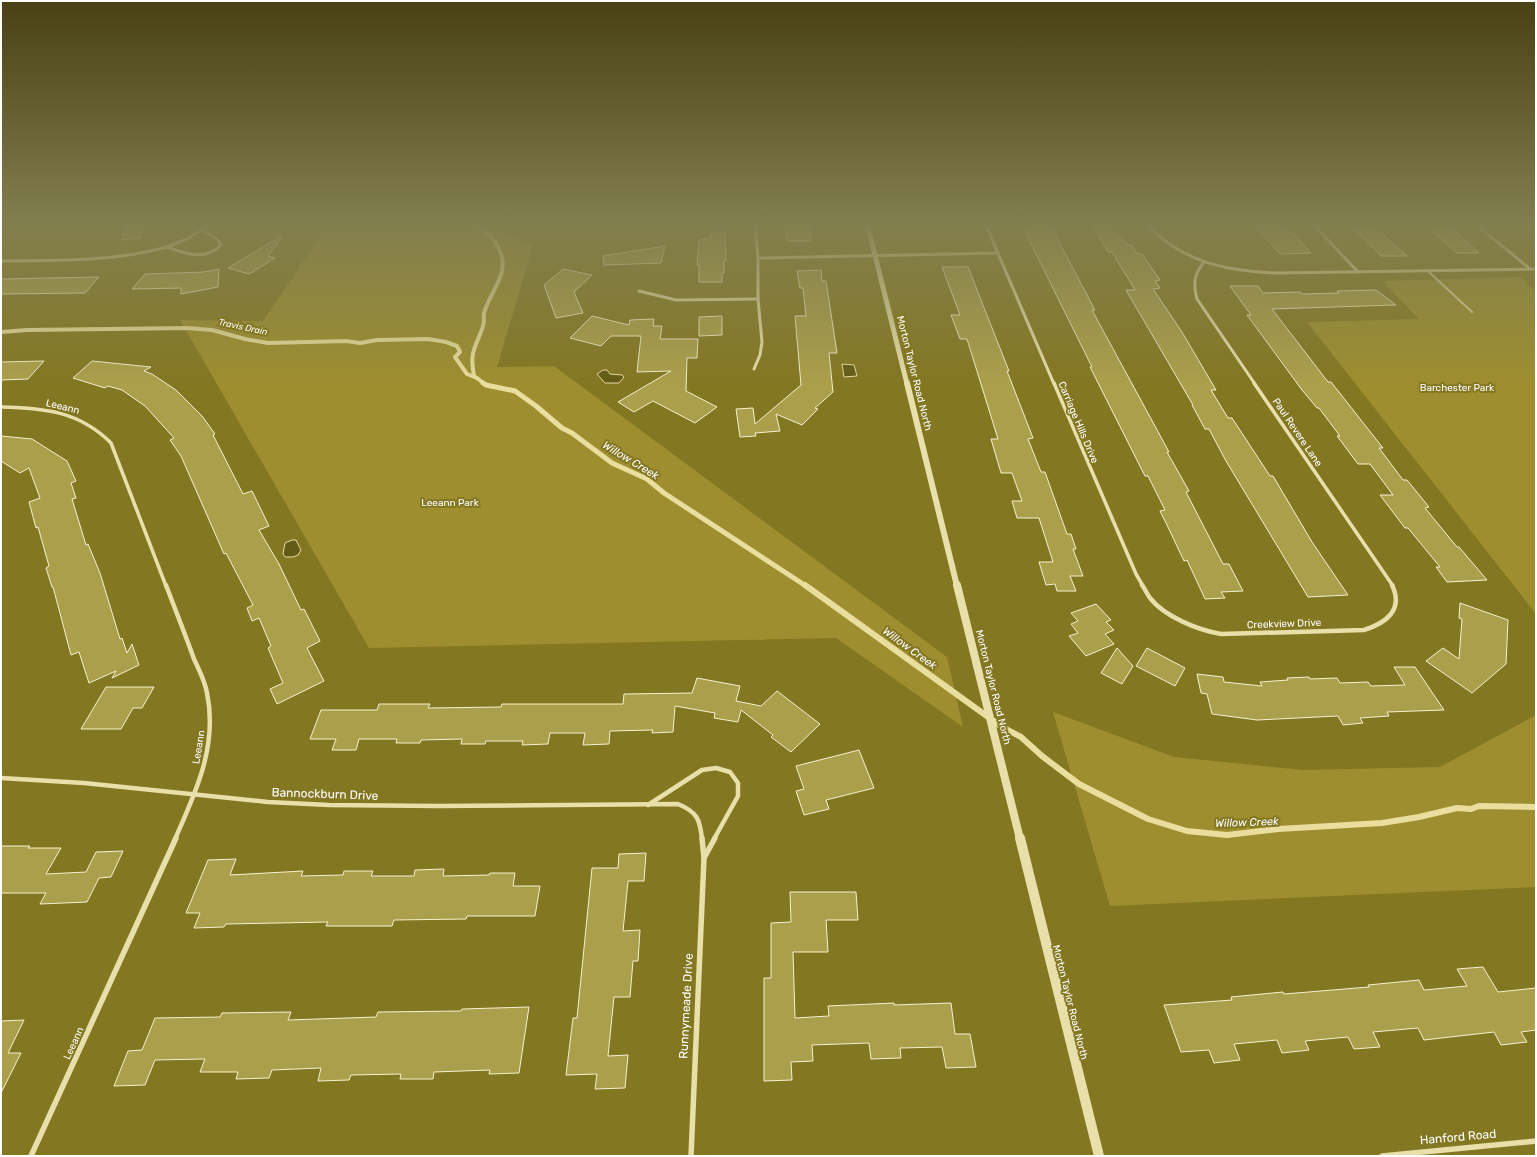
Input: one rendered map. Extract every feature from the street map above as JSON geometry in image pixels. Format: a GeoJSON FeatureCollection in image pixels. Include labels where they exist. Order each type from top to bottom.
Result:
{"type":"FeatureCollection","features":[{"type":"Feature","properties":{"kind":"street"},"geometry":{"type":"LineString","coordinates":[[754,369],[760,355],[762,342],[758,299],[758,277]]}},
{"type":"Feature","properties":{"kind":"street","name":"Morton Taylor Road North"},"geometry":{"type":"LineString","coordinates":[[880,277],[1099,1156]]}},
{"type":"Feature","properties":{"kind":"street","name":"Carriage Hills Drive"},"geometry":{"type":"LineString","coordinates":[[1008,277],[1136,574],[1150,598],[1174,617]]}},
{"type":"Feature","properties":{"kind":"street","name":"Paul Revere Lane"},"geometry":{"type":"LineString","coordinates":[[1194,277],[1193,288],[1197,299],[1383,571],[1395,592],[1396,603],[1393,613]]}},
{"type":"Feature","properties":{"kind":"street"},"geometry":{"type":"LineString","coordinates":[[639,292],[676,300],[758,299]]}},
{"type":"Feature","properties":{"kind":"street","name":"Leeann"},"geometry":{"type":"LineString","coordinates":[[1,407],[30,408],[72,416],[87,422],[102,433],[111,444],[207,691],[211,712],[211,736],[206,764],[195,795],[31,1156]]}},
{"type":"Feature","properties":{"kind":"street","name":"Creekview Drive"},"geometry":{"type":"LineString","coordinates":[[1174,617],[1197,628],[1221,634],[1364,630],[1382,623],[1393,613]]}},
{"type":"Feature","properties":{"kind":"street","name":"Runnymeade Drive"},"geometry":{"type":"LineString","coordinates":[[648,805],[702,770],[716,768],[730,772],[738,783],[738,796],[704,858]]}},
{"type":"Feature","properties":{"kind":"street","name":"Bannockburn Drive"},"geometry":{"type":"LineString","coordinates":[[1,778],[84,783],[268,802],[329,805],[438,806],[678,804],[688,808],[694,813]]}},
{"type":"Feature","properties":{"kind":"street","name":"Runnymeade Drive"},"geometry":{"type":"LineString","coordinates":[[691,1156],[704,858],[702,829],[700,822],[694,813]]}},
{"type":"Feature","properties":{"kind":"street","name":"Hanford Road"},"geometry":{"type":"LineString","coordinates":[[1382,1156],[1415,1154],[1536,1141]]}},
{"type":"Feature","properties":{"kind":"lane"},"geometry":{"type":"LineString","coordinates":[[1434,277],[1472,312]]}},
{"type":"Feature","properties":{"kind":"green space","name":"Leeann Park"},"geometry":{"type":"Polygon","coordinates":[[[293,277],[524,277],[497,367],[554,366],[947,657],[963,727],[836,638],[369,648],[180,320],[263,321],[293,277]]]}},
{"type":"Feature","properties":{"kind":"green space","name":"Barchester Park"},"geometry":{"type":"Polygon","coordinates":[[[1520,277],[1536,291],[1536,614],[1307,322],[1419,319],[1382,281],[1520,277]]]}},
{"type":"Feature","properties":{"kind":"green space"},"geometry":{"type":"Polygon","coordinates":[[[1053,712],[1174,757],[1303,770],[1440,767],[1536,715],[1536,887],[1110,906],[1053,712]]]}},
{"type":"Feature","properties":{"kind":"shaded area"},"geometry":{"type":"Polygon","coordinates":[[[842,364],[854,365],[857,376],[844,377],[842,364]]]}},
{"type":"Feature","properties":{"kind":"shaded area"},"geometry":{"type":"Polygon","coordinates":[[[603,370],[607,370],[610,374],[622,375],[624,377],[619,383],[605,383],[597,374],[603,370]]]}},
{"type":"Feature","properties":{"kind":"shaded area"},"geometry":{"type":"Polygon","coordinates":[[[296,540],[301,550],[298,555],[293,557],[285,557],[283,554],[285,543],[296,540]]]}},
{"type":"Feature","properties":{"kind":"building"},"geometry":{"type":"Polygon","coordinates":[[[99,277],[85,293],[1,294],[1,279],[99,277]]]}},
{"type":"Feature","properties":{"kind":"building"},"geometry":{"type":"Polygon","coordinates":[[[142,277],[219,277],[218,287],[181,294],[181,288],[132,289],[142,277]]]}},
{"type":"Feature","properties":{"kind":"building"},"geometry":{"type":"Polygon","coordinates":[[[554,277],[590,277],[574,292],[583,313],[556,318],[544,285],[554,277]]]}},
{"type":"Feature","properties":{"kind":"building"},"geometry":{"type":"Polygon","coordinates":[[[699,277],[722,277],[722,282],[699,282],[699,277]]]}},
{"type":"Feature","properties":{"kind":"building"},"geometry":{"type":"Polygon","coordinates":[[[798,277],[822,277],[822,281],[826,281],[837,353],[829,353],[833,392],[815,408],[818,409],[802,425],[776,414],[780,431],[755,433],[756,436],[740,437],[736,409],[753,408],[755,424],[801,385],[795,316],[806,316],[803,288],[800,288],[798,277]]]}},
{"type":"Feature","properties":{"kind":"building"},"geometry":{"type":"Polygon","coordinates":[[[946,277],[972,277],[1009,371],[1007,371],[1033,438],[1028,439],[1041,472],[1045,472],[1067,534],[1071,534],[1076,549],[1073,549],[1083,576],[1070,576],[1076,591],[1057,591],[1055,584],[1046,585],[1039,562],[1053,562],[1039,518],[1017,518],[1012,501],[1022,501],[1012,473],[1001,473],[991,439],[998,439],[967,339],[960,339],[951,315],[960,315],[946,277]]]}},
{"type":"Feature","properties":{"kind":"building"},"geometry":{"type":"Polygon","coordinates":[[[1047,277],[1078,277],[1095,310],[1092,310],[1189,491],[1186,492],[1223,564],[1229,564],[1243,591],[1221,592],[1225,598],[1205,599],[1187,560],[1184,561],[1160,511],[1165,510],[1148,476],[1145,476],[1090,367],[1092,367],[1047,277]]]}},
{"type":"Feature","properties":{"kind":"building"},"geometry":{"type":"Polygon","coordinates":[[[1127,277],[1158,277],[1160,280],[1155,281],[1160,288],[1153,289],[1182,332],[1216,390],[1211,390],[1228,418],[1232,418],[1270,476],[1273,476],[1312,542],[1348,595],[1308,597],[1226,461],[1209,429],[1205,429],[1193,405],[1126,290],[1135,290],[1127,277]]]}},
{"type":"Feature","properties":{"kind":"building"},"geometry":{"type":"Polygon","coordinates":[[[1230,286],[1258,286],[1263,293],[1300,292],[1302,294],[1376,290],[1396,305],[1272,309],[1328,382],[1331,382],[1383,448],[1379,448],[1403,480],[1407,480],[1429,507],[1425,508],[1487,580],[1447,582],[1436,567],[1440,567],[1408,528],[1405,528],[1380,495],[1393,495],[1370,464],[1358,464],[1337,436],[1340,436],[1319,408],[1317,408],[1302,390],[1247,315],[1251,315],[1230,286]]]}},
{"type":"Feature","properties":{"kind":"building"},"geometry":{"type":"Polygon","coordinates":[[[592,316],[629,325],[630,320],[654,319],[653,326],[662,326],[660,339],[698,339],[697,358],[687,358],[686,391],[717,407],[695,423],[653,401],[634,412],[618,402],[671,371],[637,372],[641,336],[611,336],[601,346],[570,338],[592,316]]]}},
{"type":"Feature","properties":{"kind":"building"},"geometry":{"type":"Polygon","coordinates":[[[722,316],[722,335],[699,336],[699,317],[722,316]]]}},
{"type":"Feature","properties":{"kind":"building"},"geometry":{"type":"Polygon","coordinates":[[[44,361],[28,379],[1,380],[1,362],[44,361]]]}},
{"type":"Feature","properties":{"kind":"building"},"geometry":{"type":"Polygon","coordinates":[[[92,361],[151,367],[144,371],[152,374],[176,390],[202,416],[215,434],[213,435],[243,494],[252,491],[269,526],[259,530],[279,564],[301,610],[304,609],[320,641],[307,648],[324,681],[277,704],[270,689],[283,683],[268,648],[271,646],[259,618],[252,621],[247,608],[253,605],[226,553],[224,554],[181,456],[170,440],[174,438],[145,406],[122,390],[108,386],[105,388],[73,378],[92,361]]]}},
{"type":"Feature","properties":{"kind":"building"},"geometry":{"type":"Polygon","coordinates":[[[1,436],[32,439],[67,461],[76,481],[71,483],[76,498],[72,499],[86,545],[88,544],[100,573],[120,639],[122,638],[127,653],[132,644],[139,665],[112,678],[116,671],[89,683],[79,652],[71,655],[53,587],[46,568],[49,566],[29,502],[40,498],[29,468],[20,473],[1,461],[1,436]]]}},
{"type":"Feature","properties":{"kind":"building"},"geometry":{"type":"Polygon","coordinates":[[[1460,603],[1508,620],[1506,664],[1472,693],[1426,661],[1443,648],[1459,659],[1462,619],[1459,618],[1460,603]]]}},
{"type":"Feature","properties":{"kind":"building"},"geometry":{"type":"Polygon","coordinates":[[[1096,604],[1111,620],[1106,622],[1114,630],[1105,634],[1114,644],[1086,656],[1069,636],[1078,633],[1071,624],[1078,621],[1071,613],[1096,604]]]}},
{"type":"Feature","properties":{"kind":"building"},"geometry":{"type":"Polygon","coordinates":[[[1117,648],[1133,666],[1122,684],[1101,673],[1117,648]]]}},
{"type":"Feature","properties":{"kind":"building"},"geometry":{"type":"Polygon","coordinates":[[[1147,648],[1185,668],[1175,686],[1136,666],[1147,648]]]}},
{"type":"Feature","properties":{"kind":"building"},"geometry":{"type":"Polygon","coordinates":[[[1394,667],[1415,667],[1444,710],[1387,712],[1389,716],[1360,718],[1363,723],[1343,725],[1338,716],[1257,720],[1212,714],[1207,694],[1201,693],[1197,674],[1223,677],[1224,682],[1262,686],[1260,682],[1288,680],[1287,678],[1309,677],[1310,679],[1337,678],[1340,683],[1368,682],[1371,686],[1405,685],[1394,667]]]}},
{"type":"Feature","properties":{"kind":"building"},"geometry":{"type":"Polygon","coordinates":[[[697,678],[740,686],[736,701],[761,706],[777,691],[820,724],[791,752],[771,737],[773,735],[741,710],[738,722],[714,718],[715,713],[675,706],[673,732],[652,733],[653,730],[610,731],[609,744],[583,745],[585,733],[550,733],[548,744],[522,745],[523,741],[486,741],[485,744],[461,744],[462,739],[421,740],[420,743],[396,743],[397,739],[359,739],[356,750],[332,750],[336,739],[310,739],[321,710],[377,710],[379,704],[430,704],[428,708],[501,707],[502,704],[623,704],[624,694],[692,693],[697,678]]]}},
{"type":"Feature","properties":{"kind":"building"},"geometry":{"type":"Polygon","coordinates":[[[106,687],[154,687],[142,708],[133,708],[121,729],[81,729],[106,687]]]}},
{"type":"Feature","properties":{"kind":"building"},"geometry":{"type":"Polygon","coordinates":[[[859,750],[874,788],[826,800],[829,809],[804,815],[796,791],[804,789],[796,766],[859,750]]]}},
{"type":"Feature","properties":{"kind":"building"},"geometry":{"type":"Polygon","coordinates":[[[1,846],[61,848],[46,874],[86,872],[96,852],[123,851],[111,877],[99,878],[87,902],[40,904],[46,893],[1,893],[1,846]]]}},
{"type":"Feature","properties":{"kind":"building"},"geometry":{"type":"Polygon","coordinates":[[[646,853],[644,881],[628,881],[623,931],[640,930],[638,961],[633,961],[630,997],[614,997],[608,1056],[628,1055],[625,1088],[595,1089],[597,1074],[566,1075],[573,1018],[577,1018],[592,868],[618,868],[619,854],[646,853]]]}},
{"type":"Feature","properties":{"kind":"building"},"geometry":{"type":"Polygon","coordinates":[[[236,859],[230,875],[303,871],[301,876],[343,875],[344,871],[373,871],[371,876],[414,876],[415,870],[444,869],[443,876],[515,873],[513,886],[540,886],[535,916],[467,916],[466,919],[394,920],[392,926],[326,926],[328,922],[226,924],[224,927],[194,928],[200,913],[186,913],[208,860],[236,859]]]}},
{"type":"Feature","properties":{"kind":"building"},"geometry":{"type":"Polygon","coordinates":[[[790,892],[856,892],[858,920],[826,920],[828,952],[793,952],[795,1018],[829,1016],[828,1006],[894,1003],[894,1005],[951,1003],[955,1034],[970,1034],[976,1067],[946,1068],[942,1047],[900,1048],[901,1058],[871,1059],[869,1043],[812,1045],[813,1061],[791,1062],[792,1080],[764,1081],[764,978],[771,978],[771,923],[791,922],[790,892]]]}},
{"type":"Feature","properties":{"kind":"building"},"geometry":{"type":"Polygon","coordinates":[[[1483,967],[1498,992],[1536,988],[1536,1030],[1521,1032],[1527,1042],[1501,1045],[1494,1032],[1424,1040],[1418,1028],[1373,1032],[1380,1047],[1354,1049],[1348,1037],[1305,1041],[1309,1050],[1282,1053],[1277,1040],[1234,1044],[1240,1060],[1214,1063],[1209,1050],[1181,1052],[1164,1005],[1232,1000],[1231,997],[1283,992],[1284,994],[1369,987],[1368,985],[1419,980],[1424,990],[1467,986],[1457,969],[1483,967]]]}},
{"type":"Feature","properties":{"kind":"building"},"geometry":{"type":"Polygon","coordinates":[[[529,1007],[519,1073],[489,1074],[490,1070],[434,1072],[433,1079],[400,1079],[401,1074],[351,1075],[349,1080],[318,1081],[321,1068],[272,1070],[269,1078],[236,1079],[238,1072],[200,1072],[205,1059],[155,1060],[145,1085],[114,1086],[128,1051],[142,1050],[155,1018],[220,1017],[222,1013],[291,1012],[288,1020],[376,1017],[378,1012],[461,1011],[462,1009],[529,1007]]]}},
{"type":"Feature","properties":{"kind":"building"},"geometry":{"type":"Polygon","coordinates":[[[24,1020],[8,1053],[21,1053],[1,1093],[1,1021],[24,1020]]]}},
{"type":"Feature","properties":{"kind":"waterway","name":"Willow Creek"},"geometry":{"type":"LineString","coordinates":[[476,378],[474,376],[472,360],[474,350],[484,324],[484,313],[500,277]]}},
{"type":"Feature","properties":{"kind":"waterway","name":"Travis Drain"},"geometry":{"type":"LineString","coordinates":[[1,332],[27,330],[187,328],[212,330],[245,339],[268,343],[346,341],[360,343],[377,340],[428,339],[446,342],[457,346],[460,352],[455,357],[467,374],[476,378]]}},
{"type":"Feature","properties":{"kind":"waterway","name":"Willow Creek"},"geometry":{"type":"LineString","coordinates":[[476,378],[485,384]]}},
{"type":"Feature","properties":{"kind":"waterway","name":"Willow Creek"},"geometry":{"type":"LineString","coordinates":[[483,383],[486,385],[515,391],[536,406],[562,428],[572,433],[612,463],[647,479],[664,493],[806,586]]}},
{"type":"Feature","properties":{"kind":"waterway","name":"Willow Creek"},"geometry":{"type":"LineString","coordinates":[[805,585],[1002,727],[1021,737],[1042,756],[1079,784],[1148,819],[1187,831],[1227,835],[1278,829],[1382,823],[1419,817],[1457,808],[1471,809],[1479,806],[1536,807]]}}]}
